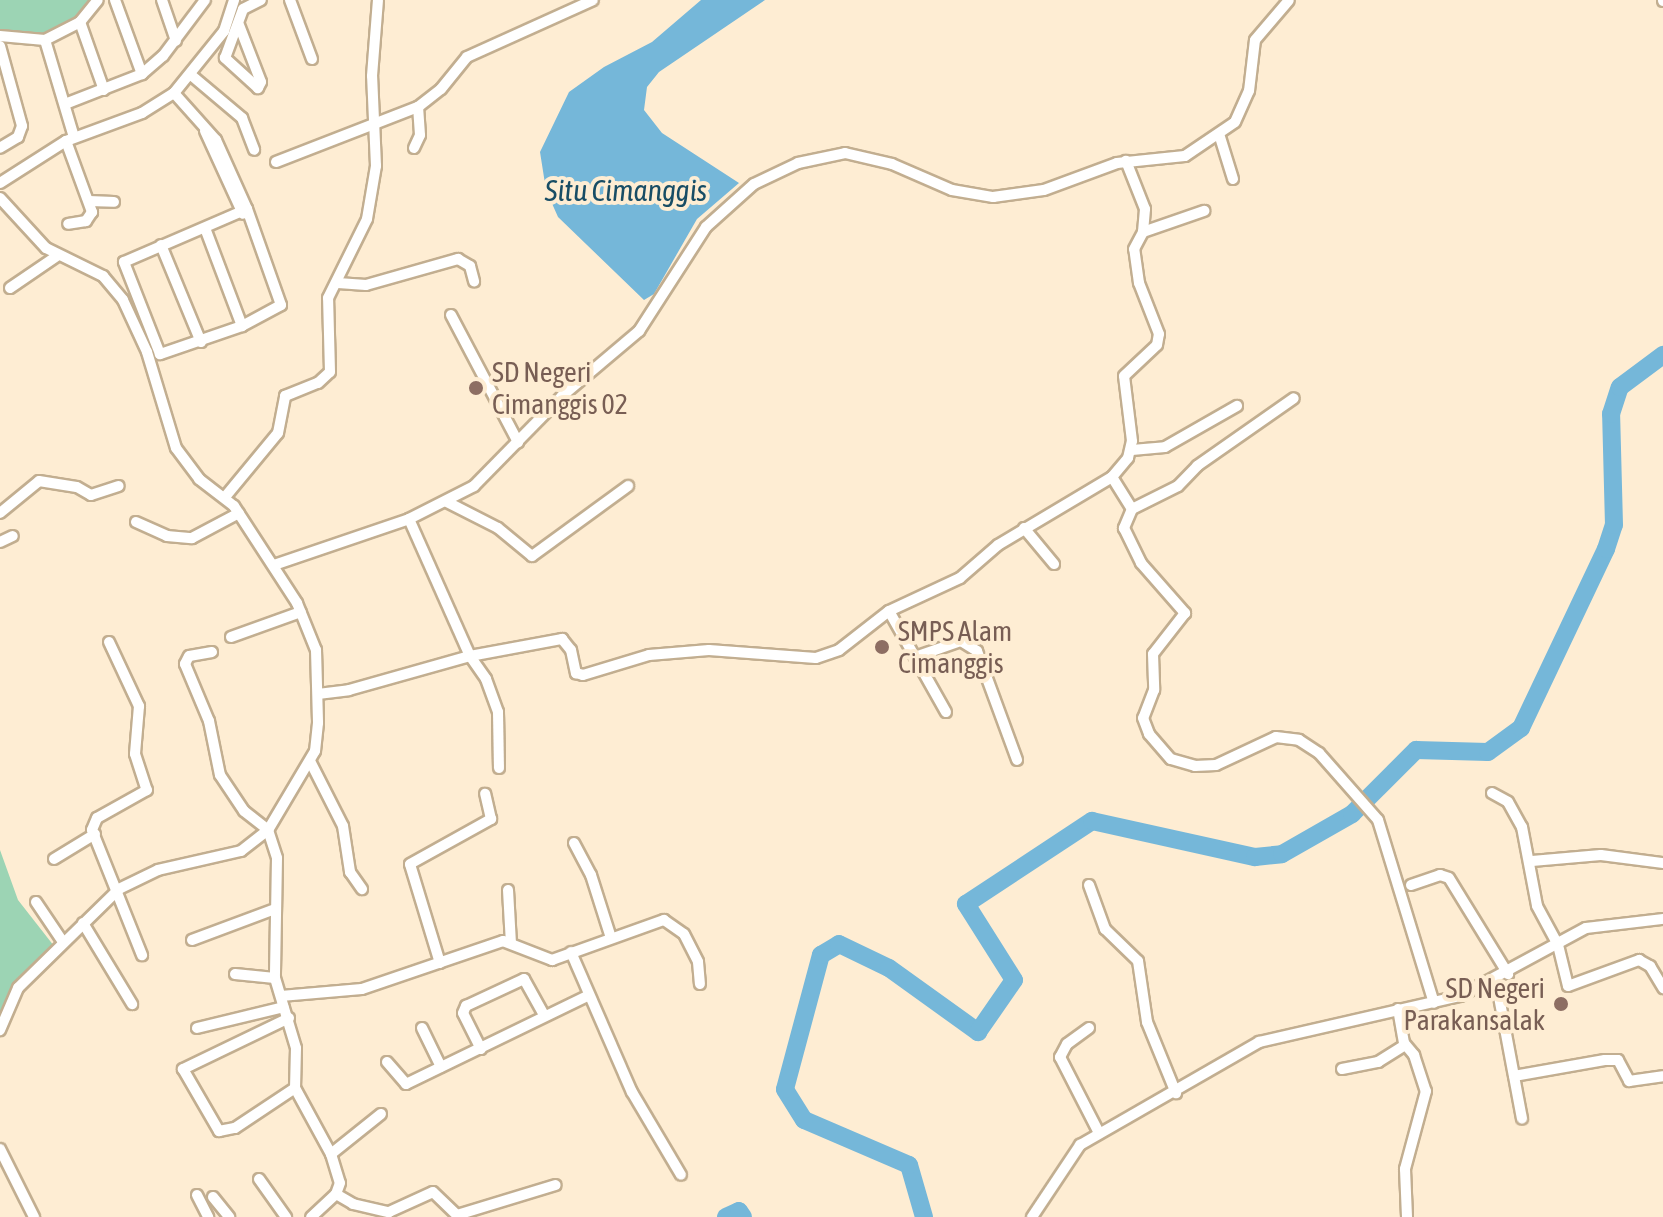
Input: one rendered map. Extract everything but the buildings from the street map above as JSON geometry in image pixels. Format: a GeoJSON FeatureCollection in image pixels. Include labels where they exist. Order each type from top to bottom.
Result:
{"type":"FeatureCollection","features":[{"type":"Feature","properties":{"kind":"street"},"geometry":{"type":"LineString","coordinates":[[0,36],[45,40],[80,22],[98,0]]}},
{"type":"Feature","properties":{"kind":"street"},"geometry":{"type":"LineString","coordinates":[[115,0],[142,74]]}},
{"type":"Feature","properties":{"kind":"street"},"geometry":{"type":"LineString","coordinates":[[162,0],[176,41]]}},
{"type":"Feature","properties":{"kind":"street"},"geometry":{"type":"LineString","coordinates":[[65,104],[142,74],[176,41],[205,0]]}},
{"type":"Feature","properties":{"kind":"street"},"geometry":{"type":"LineString","coordinates":[[234,0],[226,62],[258,88],[261,82],[239,25]]}},
{"type":"Feature","properties":{"kind":"street"},"geometry":{"type":"LineString","coordinates":[[0,183],[70,139],[142,113],[174,93],[239,25],[245,6],[261,0]]}},
{"type":"Feature","properties":{"kind":"street"},"geometry":{"type":"LineString","coordinates":[[290,0],[312,59]]}},
{"type":"Feature","properties":{"kind":"street"},"geometry":{"type":"LineString","coordinates":[[225,497],[278,433],[285,396],[318,383],[330,372],[328,298],[338,283],[372,197],[375,123],[372,76],[378,0]]}},
{"type":"Feature","properties":{"kind":"street"},"geometry":{"type":"LineString","coordinates":[[276,162],[418,107],[441,89],[467,57],[593,0]]}},
{"type":"Feature","properties":{"kind":"street"},"geometry":{"type":"LineString","coordinates":[[274,565],[409,519],[447,502],[491,472],[518,442],[648,321],[717,216],[754,184],[823,155],[874,160],[952,190],[993,197],[1044,190],[1126,161],[1185,156],[1220,137],[1243,108],[1255,40],[1289,0]]}},
{"type":"Feature","properties":{"kind":"street"},"geometry":{"type":"LineString","coordinates":[[80,22],[104,90]]}},
{"type":"Feature","properties":{"kind":"street"},"geometry":{"type":"LineString","coordinates":[[45,40],[65,104],[70,139],[89,201],[90,218],[68,224]]}},
{"type":"Feature","properties":{"kind":"street"},"geometry":{"type":"LineString","coordinates":[[0,46],[21,130],[0,148]]}},
{"type":"Feature","properties":{"kind":"street"},"geometry":{"type":"LineString","coordinates":[[191,75],[242,118],[254,150]]}},
{"type":"Feature","properties":{"kind":"street"},"geometry":{"type":"LineString","coordinates":[[0,94],[12,88]]}},
{"type":"Feature","properties":{"kind":"street"},"geometry":{"type":"LineString","coordinates":[[174,93],[204,125],[245,213],[281,305],[242,326],[160,354],[130,286],[124,262],[245,213]]}},
{"type":"Feature","properties":{"kind":"street"},"geometry":{"type":"LineString","coordinates":[[414,148],[420,135],[418,107]]}},
{"type":"Feature","properties":{"kind":"street"},"geometry":{"type":"LineString","coordinates":[[1220,137],[1233,179]]}},
{"type":"Feature","properties":{"kind":"street"},"geometry":{"type":"LineString","coordinates":[[318,694],[349,690],[470,656],[562,639],[571,650],[576,673],[583,675],[649,655],[709,650],[816,658],[839,650],[889,611],[960,578],[1024,528],[1112,477],[1132,450],[1124,376],[1157,345],[1159,334],[1135,262],[1134,249],[1143,232],[1145,209],[1126,161]]}},
{"type":"Feature","properties":{"kind":"street"},"geometry":{"type":"LineString","coordinates":[[0,198],[57,256],[97,272],[118,291],[147,352],[176,448],[203,483],[225,497],[239,513],[301,612],[316,650],[318,694],[316,748],[268,830],[241,851],[158,870],[119,889],[18,988],[0,1030]]}},
{"type":"Feature","properties":{"kind":"street"},"geometry":{"type":"LineString","coordinates":[[89,201],[114,202]]}},
{"type":"Feature","properties":{"kind":"street"},"geometry":{"type":"LineString","coordinates":[[1143,232],[1204,211]]}},
{"type":"Feature","properties":{"kind":"street"},"geometry":{"type":"LineString","coordinates":[[205,228],[242,326]]}},
{"type":"Feature","properties":{"kind":"street"},"geometry":{"type":"LineString","coordinates":[[161,245],[201,342]]}},
{"type":"Feature","properties":{"kind":"street"},"geometry":{"type":"LineString","coordinates":[[10,288],[57,256]]}},
{"type":"Feature","properties":{"kind":"street"},"geometry":{"type":"LineString","coordinates":[[338,283],[366,285],[458,259],[470,266],[474,281]]}},
{"type":"Feature","properties":{"kind":"street"},"geometry":{"type":"LineString","coordinates":[[451,315],[518,442]]}},
{"type":"Feature","properties":{"kind":"street"},"geometry":{"type":"LineString","coordinates":[[1294,398],[1197,466],[1178,486],[1132,509],[1124,528],[1141,563],[1185,613],[1151,661],[1154,690],[1143,718],[1159,749],[1184,764],[1205,766],[1256,742],[1288,737],[1311,746],[1352,785],[1378,820],[1434,1003]]}},
{"type":"Feature","properties":{"kind":"street"},"geometry":{"type":"LineString","coordinates":[[1132,450],[1165,447],[1237,406]]}},
{"type":"Feature","properties":{"kind":"street"},"geometry":{"type":"LineString","coordinates":[[1112,477],[1132,509]]}},
{"type":"Feature","properties":{"kind":"street"},"geometry":{"type":"LineString","coordinates":[[0,513],[29,484],[39,481],[77,487],[91,495],[119,486]]}},
{"type":"Feature","properties":{"kind":"street"},"geometry":{"type":"LineString","coordinates":[[447,502],[498,528],[532,556],[628,486]]}},
{"type":"Feature","properties":{"kind":"street"},"geometry":{"type":"LineString","coordinates":[[136,522],[167,536],[192,538],[239,513]]}},
{"type":"Feature","properties":{"kind":"street"},"geometry":{"type":"LineString","coordinates":[[409,519],[470,656],[486,679],[498,712],[499,768]]}},
{"type":"Feature","properties":{"kind":"street"},"geometry":{"type":"LineString","coordinates":[[1024,528],[1054,564]]}},
{"type":"Feature","properties":{"kind":"street"},"geometry":{"type":"LineString","coordinates":[[0,542],[13,536]]}},
{"type":"Feature","properties":{"kind":"street"},"geometry":{"type":"LineString","coordinates":[[889,611],[946,712]]}},
{"type":"Feature","properties":{"kind":"street"},"geometry":{"type":"LineString","coordinates":[[231,637],[301,612]]}},
{"type":"Feature","properties":{"kind":"street"},"geometry":{"type":"LineString","coordinates":[[915,657],[961,641],[977,651],[1017,760]]}},
{"type":"Feature","properties":{"kind":"street"},"geometry":{"type":"LineString","coordinates":[[109,642],[139,706],[135,754],[147,790],[97,818],[95,834],[119,889],[142,955]]}},
{"type":"Feature","properties":{"kind":"street"},"geometry":{"type":"LineString","coordinates":[[212,652],[189,656],[185,664],[209,721],[220,775],[244,811],[268,830],[278,867],[275,978],[298,1056],[295,1088],[331,1154],[340,1183],[336,1194],[311,1217]]}},
{"type":"Feature","properties":{"kind":"street"},"geometry":{"type":"LineString","coordinates":[[310,761],[343,826],[350,872],[362,889]]}},
{"type":"Feature","properties":{"kind":"street"},"geometry":{"type":"LineString","coordinates":[[1492,793],[1513,809],[1532,861],[1539,912],[1558,945],[1564,978],[1572,987],[1639,960],[1650,966],[1663,988]]}},
{"type":"Feature","properties":{"kind":"street"},"geometry":{"type":"LineString","coordinates":[[440,963],[410,864],[491,819],[485,794]]}},
{"type":"Feature","properties":{"kind":"street"},"geometry":{"type":"LineString","coordinates":[[54,859],[95,834]]}},
{"type":"Feature","properties":{"kind":"street"},"geometry":{"type":"LineString","coordinates":[[574,843],[591,875],[610,935]]}},
{"type":"Feature","properties":{"kind":"street"},"geometry":{"type":"LineString","coordinates":[[1532,861],[1601,855],[1663,863]]}},
{"type":"Feature","properties":{"kind":"street"},"geometry":{"type":"LineString","coordinates":[[1411,885],[1440,875],[1449,878],[1508,974]]}},
{"type":"Feature","properties":{"kind":"street"},"geometry":{"type":"LineString","coordinates":[[1089,885],[1105,929],[1138,961],[1147,1022],[1176,1093]]}},
{"type":"Feature","properties":{"kind":"street"},"geometry":{"type":"LineString","coordinates":[[508,890],[511,943]]}},
{"type":"Feature","properties":{"kind":"street"},"geometry":{"type":"LineString","coordinates":[[36,902],[63,942]]}},
{"type":"Feature","properties":{"kind":"street"},"geometry":{"type":"LineString","coordinates":[[192,940],[275,909]]}},
{"type":"Feature","properties":{"kind":"street"},"geometry":{"type":"LineString","coordinates":[[1032,1217],[1076,1149],[1259,1042],[1434,1003],[1496,981],[1586,928],[1663,919]]}},
{"type":"Feature","properties":{"kind":"street"},"geometry":{"type":"LineString","coordinates":[[197,1028],[282,1002],[362,989],[495,943],[511,943],[544,960],[654,920],[672,922],[697,959],[700,984]]}},
{"type":"Feature","properties":{"kind":"street"},"geometry":{"type":"LineString","coordinates":[[83,923],[132,1004]]}},
{"type":"Feature","properties":{"kind":"street"},"geometry":{"type":"LineString","coordinates":[[571,952],[587,996],[641,1109],[681,1175]]}},
{"type":"Feature","properties":{"kind":"street"},"geometry":{"type":"LineString","coordinates":[[235,974],[275,978]]}},
{"type":"Feature","properties":{"kind":"street"},"geometry":{"type":"LineString","coordinates":[[481,1049],[462,1011],[470,1004],[524,979],[544,1015]]}},
{"type":"Feature","properties":{"kind":"street"},"geometry":{"type":"LineString","coordinates":[[1496,981],[1522,1119]]}},
{"type":"Feature","properties":{"kind":"street"},"geometry":{"type":"LineString","coordinates":[[387,1062],[402,1084],[587,996]]}},
{"type":"Feature","properties":{"kind":"street"},"geometry":{"type":"LineString","coordinates":[[1398,1009],[1405,1045],[1414,1055],[1426,1097],[1405,1169],[1407,1217]]}},
{"type":"Feature","properties":{"kind":"street"},"geometry":{"type":"LineString","coordinates":[[289,1018],[183,1069],[219,1131],[235,1128],[295,1088]]}},
{"type":"Feature","properties":{"kind":"street"},"geometry":{"type":"LineString","coordinates":[[422,1028],[441,1067]]}},
{"type":"Feature","properties":{"kind":"street"},"geometry":{"type":"LineString","coordinates":[[1089,1028],[1067,1044],[1060,1057],[1099,1133]]}},
{"type":"Feature","properties":{"kind":"street"},"geometry":{"type":"LineString","coordinates":[[1342,1069],[1378,1062],[1405,1045]]}},
{"type":"Feature","properties":{"kind":"street"},"geometry":{"type":"LineString","coordinates":[[1514,1076],[1605,1060],[1618,1060],[1629,1081],[1663,1076]]}},
{"type":"Feature","properties":{"kind":"street"},"geometry":{"type":"LineString","coordinates":[[331,1154],[381,1114]]}},
{"type":"Feature","properties":{"kind":"street"},"geometry":{"type":"LineString","coordinates":[[0,1149],[34,1217]]}},
{"type":"Feature","properties":{"kind":"street"},"geometry":{"type":"LineString","coordinates":[[259,1179],[286,1217]]}},
{"type":"Feature","properties":{"kind":"street"},"geometry":{"type":"LineString","coordinates":[[336,1194],[350,1203],[389,1212],[433,1192],[457,1215],[556,1185]]}},
{"type":"Feature","properties":{"kind":"street"},"geometry":{"type":"LineString","coordinates":[[197,1195],[208,1217]]}},
{"type":"Feature","properties":{"kind":"street"},"geometry":{"type":"LineString","coordinates":[[213,1197],[229,1217]]}},
{"type":"Feature","properties":{"kind":"green space"},"geometry":{"type":"Polygon","coordinates":[[[0,0],[95,0],[74,21],[40,35],[0,32],[0,0]]]}},
{"type":"Feature","properties":{"kind":"green space"},"geometry":{"type":"Polygon","coordinates":[[[0,850],[18,900],[54,946],[10,999],[0,1020],[0,850]]]}},
{"type":"Feature","properties":{"kind":"water","name":"Situ Cimanggis"},"geometry":{"type":"Polygon","coordinates":[[[701,0],[765,0],[659,72],[647,87],[644,110],[662,133],[739,183],[697,219],[654,294],[644,300],[558,217],[546,190],[540,152],[569,92],[604,67],[652,42],[701,0]]]}},
{"type":"Feature","properties":{"kind":"waterway"},"geometry":{"type":"LineString","coordinates":[[924,1217],[909,1165],[804,1120],[785,1089],[821,955],[839,944],[889,968],[978,1032],[1014,980],[966,904],[1092,821],[1255,857],[1282,854],[1352,814],[1416,750],[1488,752],[1521,728],[1606,549],[1614,525],[1611,414],[1620,387],[1663,355]]}},
{"type":"Feature","properties":{"kind":"waterway"},"geometry":{"type":"LineString","coordinates":[[726,1217],[739,1211],[743,1217]]}},
{"type":"Feature","properties":{"kind":"place","name":"SD Negeri Cimanggis 02"},"geometry":{"type":"Point","coordinates":[476,388]}},
{"type":"Feature","properties":{"kind":"place","name":"SMPS Alam Cimanggis"},"geometry":{"type":"Point","coordinates":[882,647]}},
{"type":"Feature","properties":{"kind":"place","name":"SD Negeri Parakansalak"},"geometry":{"type":"Point","coordinates":[1561,1004]}}]}
